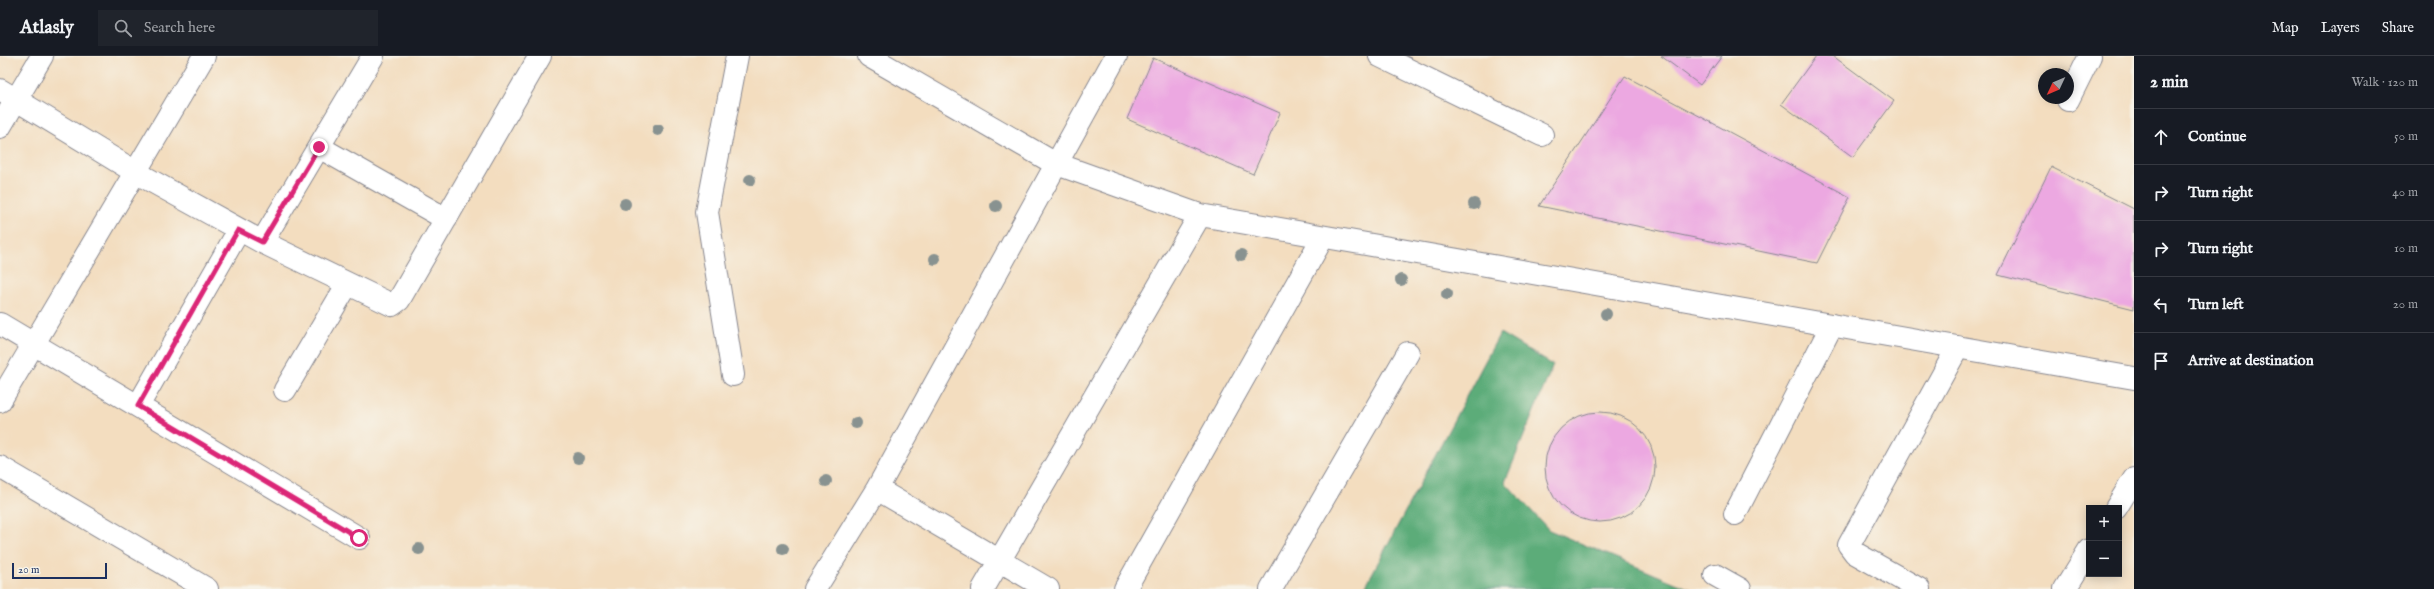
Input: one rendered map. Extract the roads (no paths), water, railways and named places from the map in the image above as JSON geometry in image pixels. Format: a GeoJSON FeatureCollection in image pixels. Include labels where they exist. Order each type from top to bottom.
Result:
{"type":"FeatureCollection","features":[{"type":"Feature","properties":{"kind":"street"},"geometry":{"type":"LineString","coordinates":[[0,126],[8,95],[42,56]]}},
{"type":"Feature","properties":{"kind":"street"},"geometry":{"type":"LineString","coordinates":[[0,401],[137,173],[204,56]]}},
{"type":"Feature","properties":{"kind":"street"},"geometry":{"type":"LineString","coordinates":[[262,242],[373,56]]}},
{"type":"Feature","properties":{"kind":"street"},"geometry":{"type":"LineString","coordinates":[[8,95],[137,173],[238,230],[386,304],[396,304],[540,56]]}},
{"type":"Feature","properties":{"kind":"street"},"geometry":{"type":"LineString","coordinates":[[733,375],[707,212],[737,56]]}},
{"type":"Feature","properties":{"kind":"street"},"geometry":{"type":"LineString","coordinates":[[869,56],[1054,163],[1200,215],[2134,378]]}},
{"type":"Feature","properties":{"kind":"street"},"geometry":{"type":"LineString","coordinates":[[815,589],[877,489],[1054,163],[1116,56]]}},
{"type":"Feature","properties":{"kind":"street"},"geometry":{"type":"LineString","coordinates":[[1380,56],[1542,135]]}},
{"type":"Feature","properties":{"kind":"street"},"geometry":{"type":"LineString","coordinates":[[2074,88],[2090,56]]}},
{"type":"Feature","properties":{"kind":"street"},"geometry":{"type":"LineString","coordinates":[[319,147],[446,219]]}},
{"type":"Feature","properties":{"kind":"street"},"geometry":{"type":"LineString","coordinates":[[983,589],[1200,215]]}},
{"type":"Feature","properties":{"kind":"street"},"geometry":{"type":"LineString","coordinates":[[138,406],[238,230]]}},
{"type":"Feature","properties":{"kind":"street"},"geometry":{"type":"LineString","coordinates":[[1125,589],[1323,237]]}},
{"type":"Feature","properties":{"kind":"street"},"geometry":{"type":"LineString","coordinates":[[285,390],[347,285]]}},
{"type":"Feature","properties":{"kind":"street"},"geometry":{"type":"LineString","coordinates":[[0,324],[359,538]]}},
{"type":"Feature","properties":{"kind":"street"},"geometry":{"type":"LineString","coordinates":[[1734,514],[1832,325]]}},
{"type":"Feature","properties":{"kind":"street"},"geometry":{"type":"LineString","coordinates":[[1919,589],[1855,553],[1849,545],[1958,347]]}},
{"type":"Feature","properties":{"kind":"street"},"geometry":{"type":"LineString","coordinates":[[1271,589],[1408,353]]}},
{"type":"Feature","properties":{"kind":"street"},"geometry":{"type":"LineString","coordinates":[[0,466],[207,589]]}},
{"type":"Feature","properties":{"kind":"street"},"geometry":{"type":"LineString","coordinates":[[2118,505],[2134,479]]}},
{"type":"Feature","properties":{"kind":"street"},"geometry":{"type":"LineString","coordinates":[[877,489],[1048,589]]}},
{"type":"Feature","properties":{"kind":"street"},"geometry":{"type":"LineString","coordinates":[[2065,589],[2086,555]]}},
{"type":"Feature","properties":{"kind":"street"},"geometry":{"type":"LineString","coordinates":[[1715,575],[1740,589]]}}]}
